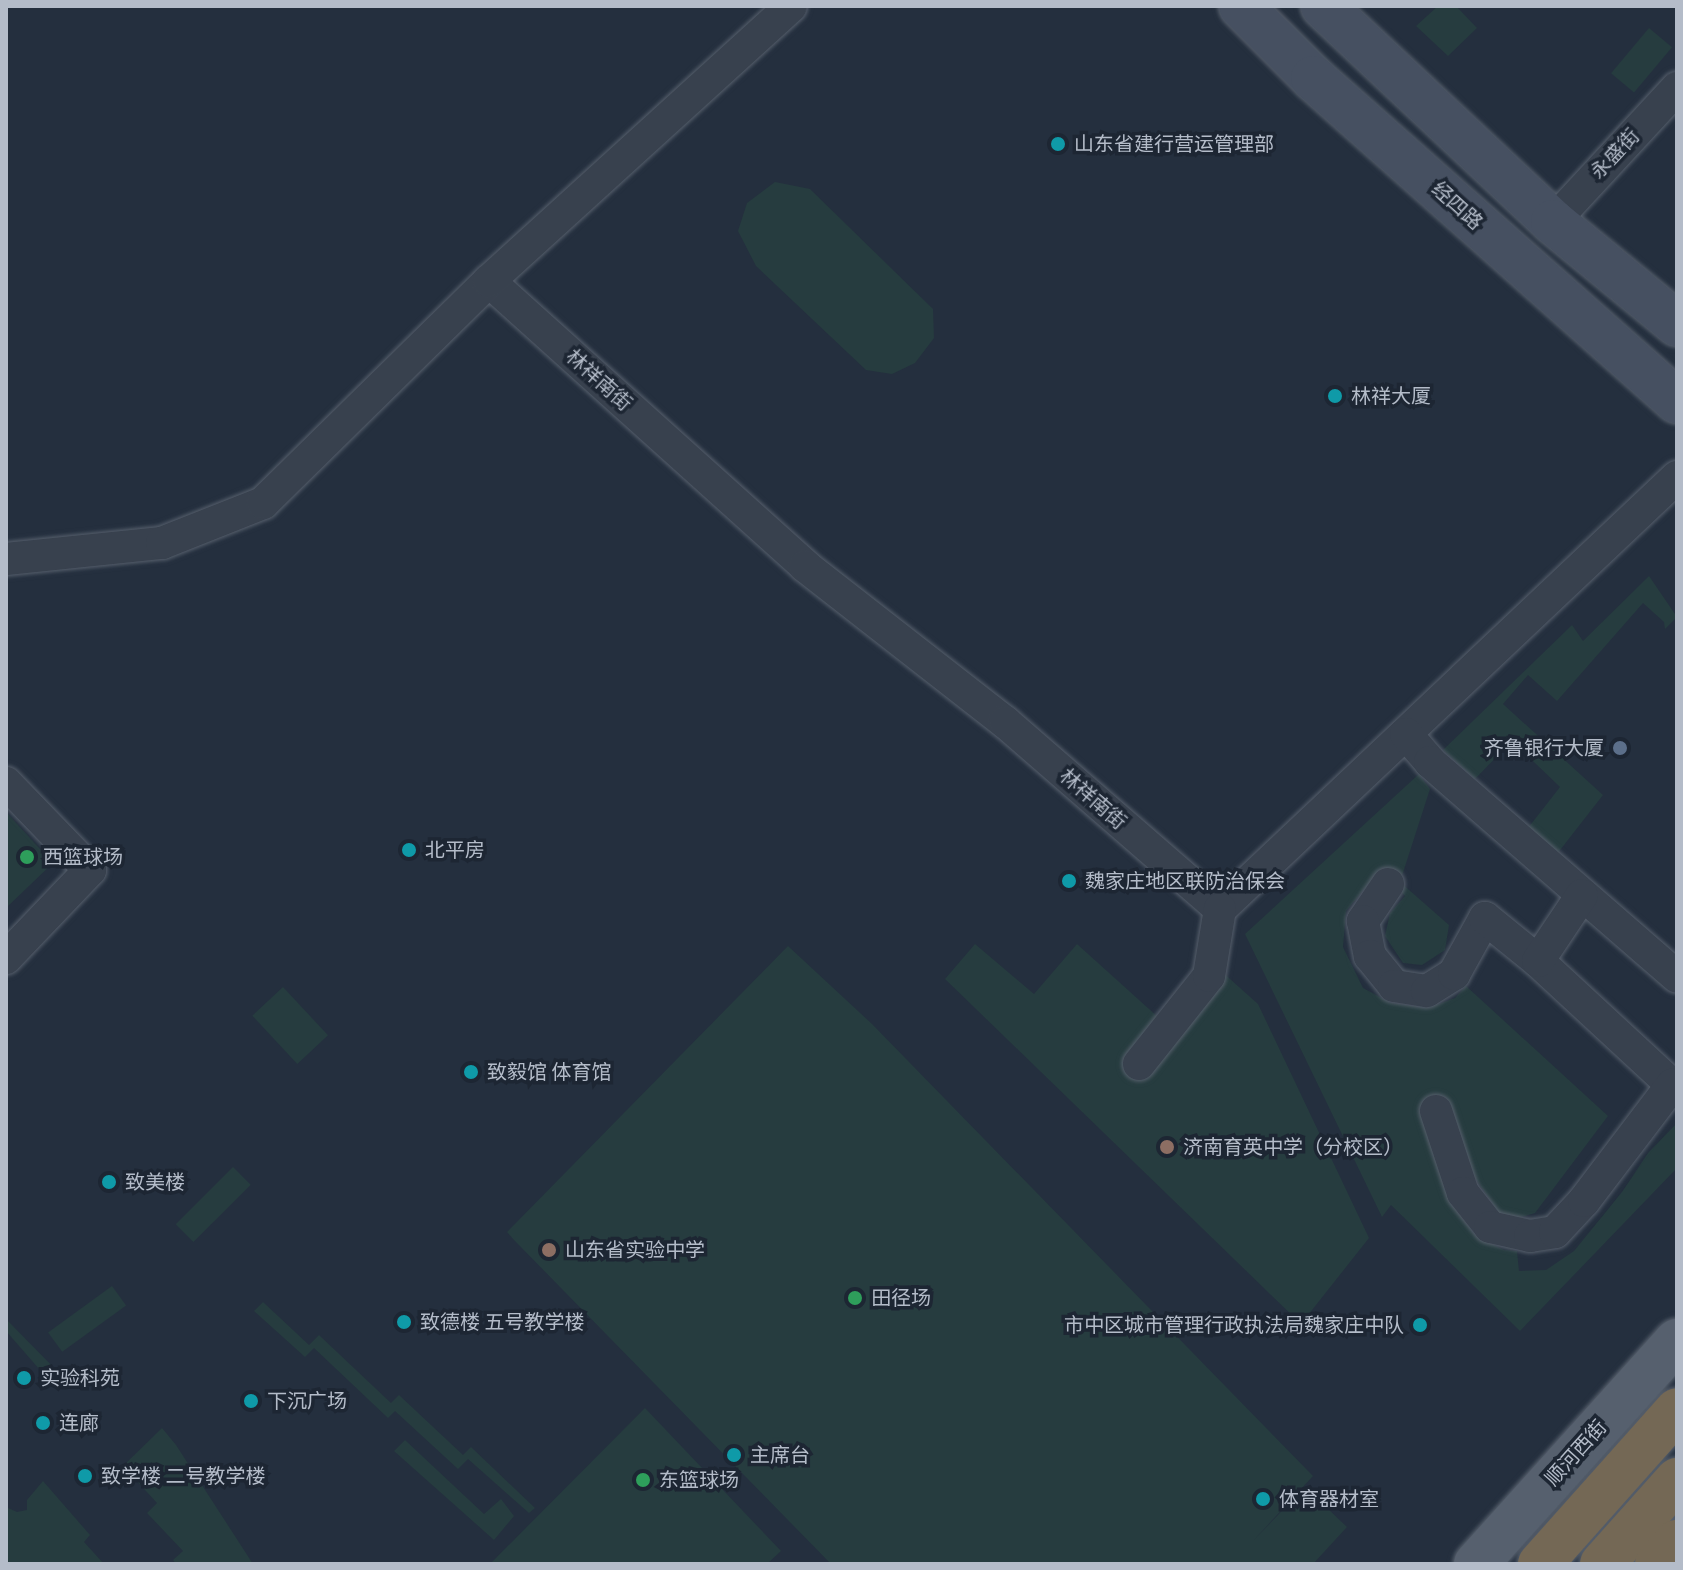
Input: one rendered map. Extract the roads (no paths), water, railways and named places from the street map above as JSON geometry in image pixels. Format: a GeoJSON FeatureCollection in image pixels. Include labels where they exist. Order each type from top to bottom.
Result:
{"type":"FeatureCollection","features":[{"type":"Feature","properties":{"kind":"highway"},"geometry":{"type":"LineString","coordinates":[[1540,1564],[1677,1410]]}},
{"type":"Feature","properties":{"kind":"highway"},"geometry":{"type":"LineString","coordinates":[[1602,1564],[1677,1480]]}},
{"type":"Feature","properties":{"kind":"highway"},"geometry":{"type":"LineString","coordinates":[[1657,1564],[1677,1542]]}},
{"type":"Feature","properties":{"kind":"main road","name":"经四路"},"geometry":{"type":"LineString","coordinates":[[1241,6],[1313,78],[1677,401]]}},
{"type":"Feature","properties":{"kind":"main road"},"geometry":{"type":"LineString","coordinates":[[1323,6],[1553,222],[1677,324]]}},
{"type":"Feature","properties":{"kind":"main road","name":"顺河西街"},"geometry":{"type":"LineString","coordinates":[[1476,1564],[1677,1341]]}},
{"type":"Feature","properties":{"kind":"street"},"geometry":{"type":"LineString","coordinates":[[6,559],[162,543],[263,503],[489,281],[791,6]]}},
{"type":"Feature","properties":{"kind":"street","name":"永盛街"},"geometry":{"type":"LineString","coordinates":[[1553,222],[1677,88]]}},
{"type":"Feature","properties":{"kind":"street","name":"林祥南街"},"geometry":{"type":"LineString","coordinates":[[489,281],[805,566],[1005,722],[1220,909]]}},
{"type":"Feature","properties":{"kind":"street"},"geometry":{"type":"LineString","coordinates":[[1139,1064],[1209,976],[1220,909],[1677,477]]}},
{"type":"Feature","properties":{"kind":"street"},"geometry":{"type":"LineString","coordinates":[[1406,734],[1430,762],[1677,977]]}},
{"type":"Feature","properties":{"kind":"street"},"geometry":{"type":"LineString","coordinates":[[6,783],[90,870],[6,958]]}},
{"type":"Feature","properties":{"kind":"street"},"geometry":{"type":"LineString","coordinates":[[1388,884],[1363,921],[1370,956],[1394,986],[1427,991],[1454,974],[1485,918],[1538,961],[1674,1085],[1584,1201],[1555,1232],[1530,1236],[1490,1227],[1463,1193],[1436,1111]]}},
{"type":"Feature","properties":{"kind":"street"},"geometry":{"type":"LineString","coordinates":[[1538,961],[1582,895]]}},
{"type":"Feature","properties":{"kind":"waterway"},"geometry":{"type":"LineString","coordinates":[[1663,1530],[1677,1514]]}},
{"type":"Feature","properties":{"kind":"place","name":"山东省建行营运管理部"},"geometry":{"type":"Point","coordinates":[1058,144]}},
{"type":"Feature","properties":{"kind":"place","name":"林祥大厦"},"geometry":{"type":"Point","coordinates":[1335,396]}},
{"type":"Feature","properties":{"kind":"place","name":"齐鲁银行大厦"},"geometry":{"type":"Point","coordinates":[1620,748]}},
{"type":"Feature","properties":{"kind":"place","name":"北平房"},"geometry":{"type":"Point","coordinates":[409,850]}},
{"type":"Feature","properties":{"kind":"place","name":"西篮球场"},"geometry":{"type":"Point","coordinates":[27,857]}},
{"type":"Feature","properties":{"kind":"place","name":"魏家庄地区联防治保会"},"geometry":{"type":"Point","coordinates":[1069,881]}},
{"type":"Feature","properties":{"kind":"place","name":"致毅馆 体育馆"},"geometry":{"type":"Point","coordinates":[471,1072]}},
{"type":"Feature","properties":{"kind":"place","name":"济南育英中学（分校区）"},"geometry":{"type":"Point","coordinates":[1167,1147]}},
{"type":"Feature","properties":{"kind":"place","name":"致美楼"},"geometry":{"type":"Point","coordinates":[109,1182]}},
{"type":"Feature","properties":{"kind":"place","name":"山东省实验中学"},"geometry":{"type":"Point","coordinates":[549,1250]}},
{"type":"Feature","properties":{"kind":"place","name":"田径场"},"geometry":{"type":"Point","coordinates":[855,1298]}},
{"type":"Feature","properties":{"kind":"place","name":"致德楼 五号教学楼"},"geometry":{"type":"Point","coordinates":[404,1322]}},
{"type":"Feature","properties":{"kind":"place","name":"市中区城市管理行政执法局魏家庄中队"},"geometry":{"type":"Point","coordinates":[1420,1325]}},
{"type":"Feature","properties":{"kind":"place","name":"实验科苑"},"geometry":{"type":"Point","coordinates":[24,1378]}},
{"type":"Feature","properties":{"kind":"place","name":"下沉广场"},"geometry":{"type":"Point","coordinates":[251,1401]}},
{"type":"Feature","properties":{"kind":"place","name":"连廊"},"geometry":{"type":"Point","coordinates":[43,1423]}},
{"type":"Feature","properties":{"kind":"place","name":"主席台"},"geometry":{"type":"Point","coordinates":[734,1455]}},
{"type":"Feature","properties":{"kind":"place","name":"致学楼 二号教学楼"},"geometry":{"type":"Point","coordinates":[85,1476]}},
{"type":"Feature","properties":{"kind":"place","name":"东篮球场"},"geometry":{"type":"Point","coordinates":[643,1480]}},
{"type":"Feature","properties":{"kind":"place","name":"体育器材室"},"geometry":{"type":"Point","coordinates":[1263,1499]}}]}
